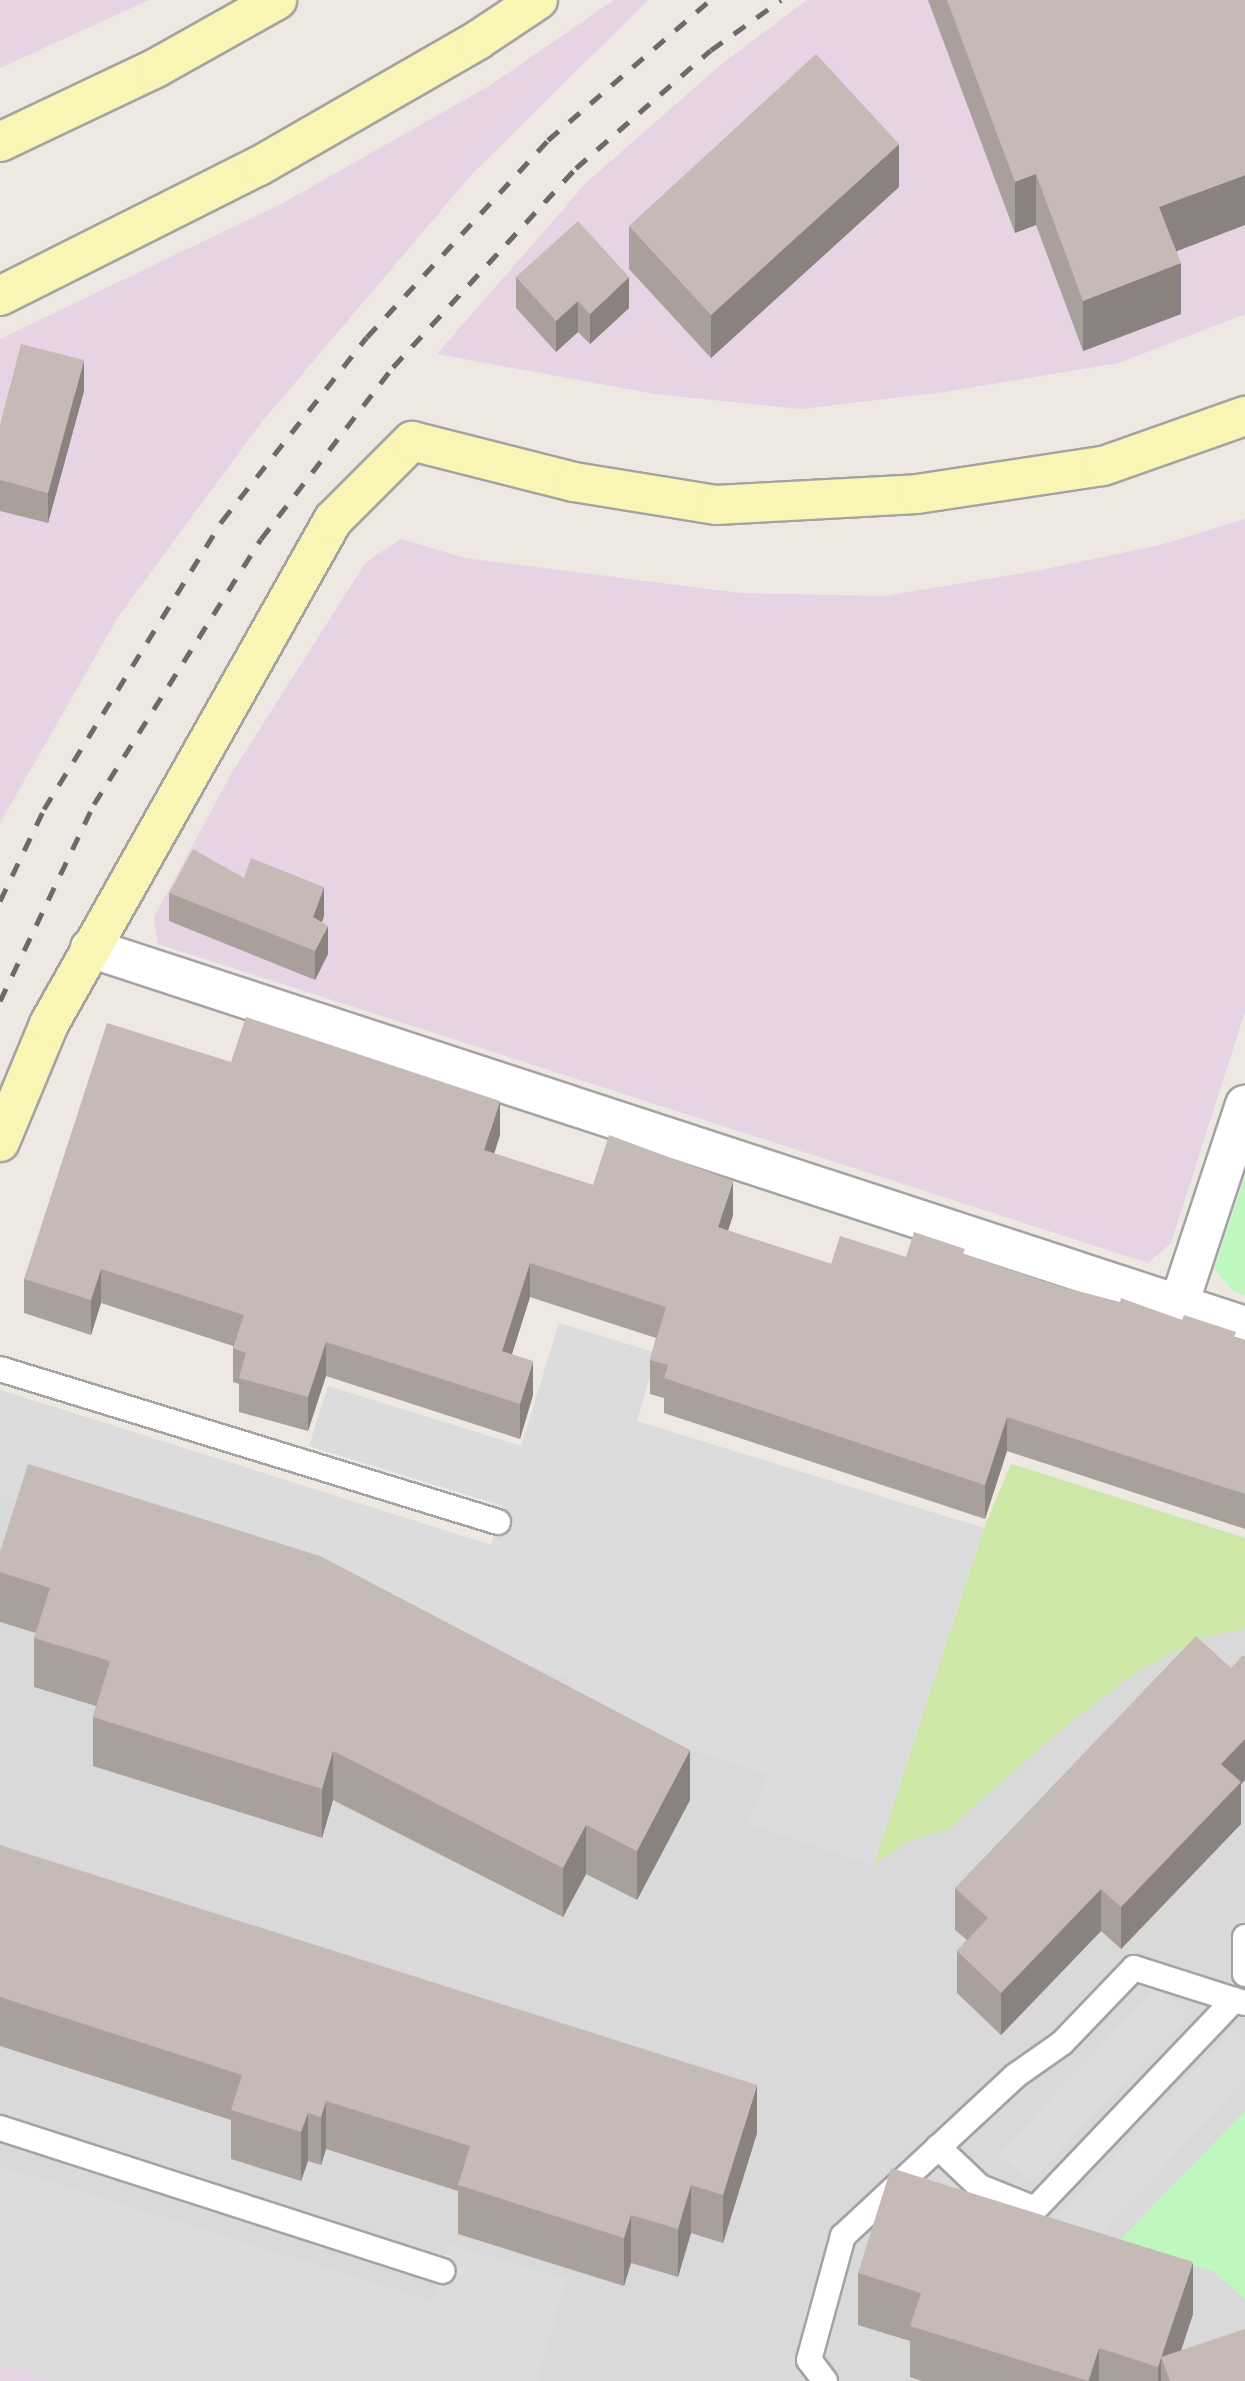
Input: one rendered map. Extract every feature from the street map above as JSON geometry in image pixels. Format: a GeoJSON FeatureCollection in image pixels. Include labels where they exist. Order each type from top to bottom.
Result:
{"type":"FeatureCollection","features":[{"type":"Feature","properties":{"kind":"street"},"geometry":{"type":"LineString","coordinates":[[0,142],[156,68],[276,0]]}},
{"type":"Feature","properties":{"kind":"street"},"geometry":{"type":"LineString","coordinates":[[0,296],[259,166],[478,40],[538,0]]}},
{"type":"Feature","properties":{"kind":"street"},"geometry":{"type":"LineString","coordinates":[[0,1142],[49,1024],[333,520],[412,441],[574,482],[716,505],[918,494],[1103,466],[1245,416]]}},
{"type":"Feature","properties":{"kind":"street"},"geometry":{"type":"LineString","coordinates":[[90,948],[1245,1326]]}},
{"type":"Feature","properties":{"kind":"street"},"geometry":{"type":"LineString","coordinates":[[1179,1304],[1245,1105]]}},
{"type":"Feature","properties":{"kind":"lane"},"geometry":{"type":"LineString","coordinates":[[0,1369],[498,1522]]}},
{"type":"Feature","properties":{"kind":"lane"},"geometry":{"type":"LineString","coordinates":[[1245,1937],[1245,1973]]}},
{"type":"Feature","properties":{"kind":"lane"},"geometry":{"type":"LineString","coordinates":[[825,2381],[809,2360],[843,2236],[938,2147],[1015,2076],[1062,2043],[1134,1968],[1240,2001],[1035,2209],[980,2187],[938,2147]]}},
{"type":"Feature","properties":{"kind":"lane"},"geometry":{"type":"LineString","coordinates":[[0,2128],[442,2271]]}},
{"type":"Feature","properties":{"kind":"shaded area"},"geometry":{"type":"Polygon","coordinates":[[[0,0],[149,0],[0,68],[0,0]]]}},
{"type":"Feature","properties":{"kind":"shaded area"},"geometry":{"type":"Polygon","coordinates":[[[614,0],[648,0],[472,174],[260,424],[118,617],[0,823],[0,339],[283,203],[489,86],[614,0]]]}},
{"type":"Feature","properties":{"kind":"shaded area"},"geometry":{"type":"Polygon","coordinates":[[[807,0],[1245,0],[1245,314],[1119,363],[945,392],[801,409],[655,394],[437,354],[586,183],[718,67],[807,0]]]}},
{"type":"Feature","properties":{"kind":"shaded area"},"geometry":{"type":"Polygon","coordinates":[[[1245,519],[1245,1012],[1171,1243],[1148,1263],[158,944],[154,917],[231,774],[366,562],[401,539],[465,558],[741,593],[884,596],[1036,571],[1160,545],[1245,519]]]}},
{"type":"Feature","properties":{"kind":"shaded area"},"geometry":{"type":"Polygon","coordinates":[[[559,1323],[657,1353],[637,1421],[984,1528],[874,1865],[748,1824],[767,1774],[559,1708],[568,1678],[0,1495],[0,1390],[491,1545],[503,1506],[309,1446],[328,1386],[521,1446],[559,1323]]]}},
{"type":"Feature","properties":{"kind":"shaded area"},"geometry":{"type":"Polygon","coordinates":[[[0,1390],[931,1684],[1011,1464],[1245,1538],[1245,2381],[53,2381],[0,2366],[0,1390]]]}},
{"type":"Feature","properties":{"kind":"shaded area"},"geometry":{"type":"Polygon","coordinates":[[[1157,1985],[1188,2015],[1030,2182],[999,2154],[1157,1985]]]}},
{"type":"Feature","properties":{"kind":"shaded area"},"geometry":{"type":"Polygon","coordinates":[[[1232,2030],[1245,2042],[1245,2080],[1088,2247],[1057,2217],[1232,2030]]]}},
{"type":"Feature","properties":{"kind":"shaded area"},"geometry":{"type":"Polygon","coordinates":[[[0,2166],[433,2301],[450,2245],[567,2279],[537,2381],[53,2381],[0,2366],[0,2166]]]}},
{"type":"Feature","properties":{"kind":"shaded area"},"geometry":{"type":"Polygon","coordinates":[[[0,2366],[53,2381],[0,2381],[0,2366]]]}},
{"type":"Feature","properties":{"kind":"green space"},"geometry":{"type":"Polygon","coordinates":[[[1245,1176],[1245,1295],[1233,1291],[1214,1269],[1245,1176]]]}},
{"type":"Feature","properties":{"kind":"green space"},"geometry":{"type":"Polygon","coordinates":[[[1011,1464],[1245,1538],[1245,1629],[1208,1636],[1143,1668],[1076,1717],[947,1830],[909,1841],[874,1865],[984,1528],[1011,1464]]]}},
{"type":"Feature","properties":{"kind":"green space"},"geometry":{"type":"Polygon","coordinates":[[[1245,2111],[1245,2299],[1213,2271],[1115,2245],[1245,2111]]]}},
{"type":"Feature","properties":{"kind":"building"},"geometry":{"type":"Polygon","coordinates":[[[947,0],[1245,0],[1245,175],[1159,207],[1181,263],[1083,301],[1036,174],[1015,182],[947,0]]]}},
{"type":"Feature","properties":{"kind":"building"},"geometry":{"type":"Polygon","coordinates":[[[816,54],[899,144],[711,315],[629,226],[816,54]]]}},
{"type":"Feature","properties":{"kind":"building"},"geometry":{"type":"Polygon","coordinates":[[[578,221],[629,277],[590,314],[578,301],[556,321],[516,277],[578,221]]]}},
{"type":"Feature","properties":{"kind":"building"},"geometry":{"type":"Polygon","coordinates":[[[21,344],[84,360],[48,493],[0,480],[0,425],[21,344]]]}},
{"type":"Feature","properties":{"kind":"building"},"geometry":{"type":"Polygon","coordinates":[[[193,849],[244,878],[251,858],[324,887],[313,917],[328,926],[315,951],[169,893],[193,849]]]}},
{"type":"Feature","properties":{"kind":"building"},"geometry":{"type":"Polygon","coordinates":[[[246,1017],[500,1101],[484,1150],[593,1185],[609,1135],[733,1181],[718,1227],[831,1264],[840,1236],[906,1257],[914,1232],[965,1249],[963,1254],[1062,1287],[1120,1302],[1121,1298],[1182,1320],[1184,1315],[1236,1332],[1234,1337],[1245,1340],[1245,1494],[1007,1417],[985,1485],[664,1378],[668,1365],[650,1360],[666,1307],[530,1263],[502,1351],[533,1361],[520,1404],[326,1342],[308,1397],[239,1378],[246,1353],[233,1348],[244,1315],[101,1269],[91,1300],[24,1279],[107,1023],[231,1062],[246,1017]]]}},
{"type":"Feature","properties":{"kind":"building"},"geometry":{"type":"Polygon","coordinates":[[[28,1464],[320,1556],[690,1750],[637,1851],[586,1825],[563,1868],[333,1751],[322,1789],[93,1717],[110,1661],[34,1638],[50,1588],[0,1572],[0,1552],[28,1464]]]}},
{"type":"Feature","properties":{"kind":"building"},"geometry":{"type":"Polygon","coordinates":[[[1196,1636],[1231,1668],[1243,1655],[1245,1657],[1245,1739],[1221,1764],[1241,1782],[1121,1907],[1101,1889],[1001,1993],[957,1951],[988,1918],[955,1888],[1196,1636]]]}},
{"type":"Feature","properties":{"kind":"building"},"geometry":{"type":"Polygon","coordinates":[[[0,1845],[757,2085],[723,2195],[691,2185],[678,2229],[631,2215],[624,2238],[458,2185],[470,2146],[326,2101],[321,2117],[308,2113],[301,2132],[231,2110],[242,2075],[0,1997],[0,1845]]]}},
{"type":"Feature","properties":{"kind":"building"},"geometry":{"type":"Polygon","coordinates":[[[891,2168],[1193,2262],[1158,2367],[1099,2348],[1088,2381],[910,2326],[921,2293],[858,2273],[891,2168]]]}},
{"type":"Feature","properties":{"kind":"building"},"geometry":{"type":"Polygon","coordinates":[[[1245,2329],[1245,2381],[1170,2381],[1161,2357],[1245,2329]]]}},
{"type":"Feature","properties":{"kind":"railway"},"geometry":{"type":"LineString","coordinates":[[0,901],[44,809],[222,521],[367,337],[548,140],[710,0]]}},
{"type":"Feature","properties":{"kind":"railway"},"geometry":{"type":"LineString","coordinates":[[0,1001],[94,804],[261,539],[393,367],[576,168],[711,50],[781,0]]}}]}
